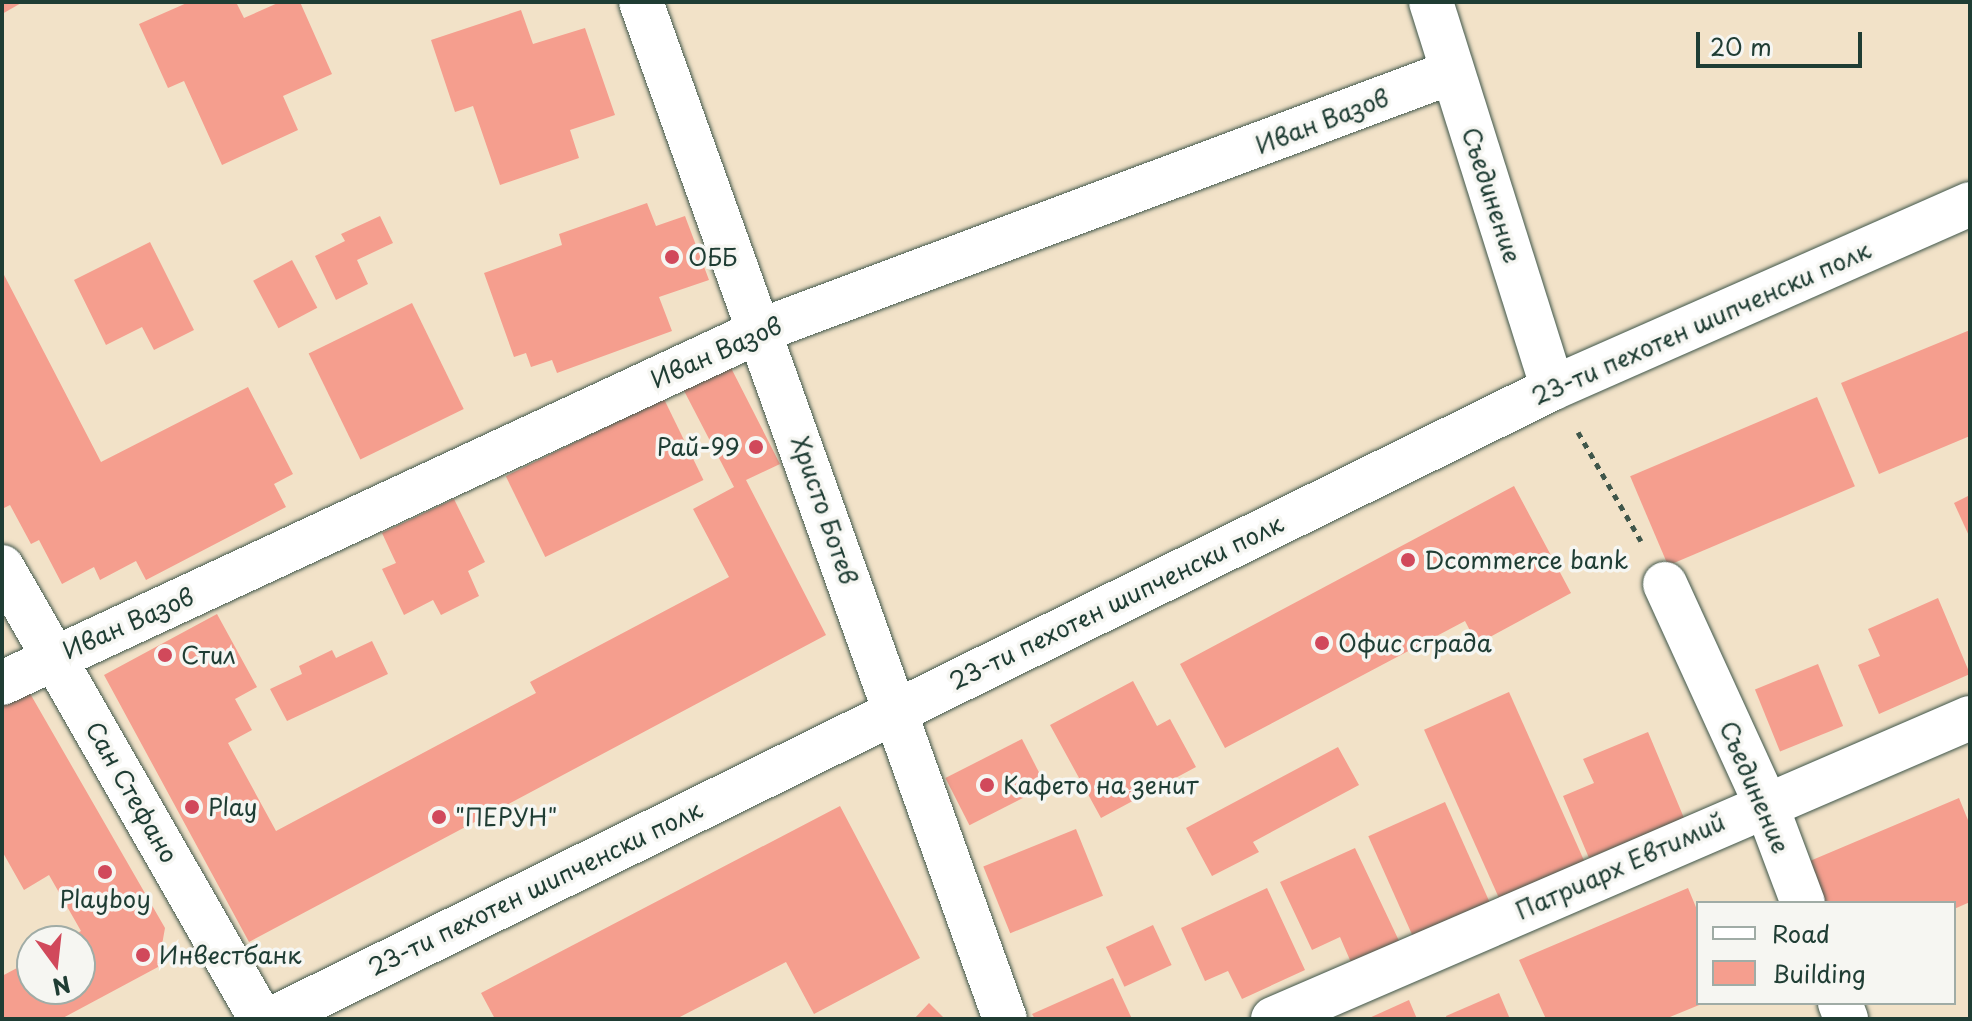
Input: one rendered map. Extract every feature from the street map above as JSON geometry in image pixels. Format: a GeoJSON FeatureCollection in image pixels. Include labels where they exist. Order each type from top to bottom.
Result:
{"type":"FeatureCollection","features":[{"type":"Feature","properties":{"kind":"street","name":"Христо Ботев"},"geometry":{"type":"LineString","coordinates":[[641,2],[762,330],[1005,1019]]}},
{"type":"Feature","properties":{"kind":"street","name":"Съединение"},"geometry":{"type":"LineString","coordinates":[[1431,2],[1553,388]]}},
{"type":"Feature","properties":{"kind":"street","name":"Иван Вазов"},"geometry":{"type":"LineString","coordinates":[[2,683],[54,656],[762,330],[1452,72]]}},
{"type":"Feature","properties":{"kind":"street","name":"23-ти пехотен шипченски полк"},"geometry":{"type":"LineString","coordinates":[[272,1019],[895,709],[1553,388],[1970,204]]}},
{"type":"Feature","properties":{"kind":"street","name":"Сан Стефано"},"geometry":{"type":"LineString","coordinates":[[2,567],[261,1019]]}},
{"type":"Feature","properties":{"kind":"street","name":"Съединение"},"geometry":{"type":"LineString","coordinates":[[1665,584],[1765,802],[1802,901]]}},
{"type":"Feature","properties":{"kind":"street","name":"Патриарх Евтимий"},"geometry":{"type":"LineString","coordinates":[[1273,1019],[1765,802],[1970,718]]}},
{"type":"Feature","properties":{"kind":"path"},"geometry":{"type":"LineString","coordinates":[[1553,388],[1665,584]]}},
{"type":"Feature","properties":{"kind":"building"},"geometry":{"type":"Polygon","coordinates":[[[2,2],[23,2],[2,14],[2,2]]]}},
{"type":"Feature","properties":{"kind":"building"},"geometry":{"type":"Polygon","coordinates":[[[189,2],[236,2],[244,18],[280,2],[300,2],[332,74],[283,96],[298,130],[222,165],[184,81],[168,88],[139,24],[189,2]]]}},
{"type":"Feature","properties":{"kind":"building"},"geometry":{"type":"Polygon","coordinates":[[[521,10],[533,44],[585,28],[615,115],[570,130],[579,158],[500,185],[473,106],[455,112],[431,40],[521,10]]]}},
{"type":"Feature","properties":{"kind":"building"},"geometry":{"type":"Polygon","coordinates":[[[647,203],[656,226],[685,216],[709,280],[659,297],[672,331],[557,373],[552,360],[531,367],[526,353],[514,357],[484,273],[562,245],[559,234],[647,203]]]}},
{"type":"Feature","properties":{"kind":"building"},"geometry":{"type":"Polygon","coordinates":[[[380,216],[393,243],[357,260],[368,284],[336,300],[315,256],[345,241],[341,234],[380,216]]]}},
{"type":"Feature","properties":{"kind":"building"},"geometry":{"type":"Polygon","coordinates":[[[150,242],[194,330],[154,350],[142,327],[106,345],[74,280],[150,242]]]}},
{"type":"Feature","properties":{"kind":"building"},"geometry":{"type":"Polygon","coordinates":[[[292,260],[317,308],[279,328],[253,281],[292,260]]]}},
{"type":"Feature","properties":{"kind":"building"},"geometry":{"type":"Polygon","coordinates":[[[2,271],[101,462],[248,387],[293,474],[274,484],[286,507],[146,580],[136,561],[100,580],[94,567],[62,584],[39,540],[31,544],[10,505],[2,509],[2,271]]]}},
{"type":"Feature","properties":{"kind":"building"},"geometry":{"type":"Polygon","coordinates":[[[412,303],[464,409],[360,459],[309,353],[412,303]]]}},
{"type":"Feature","properties":{"kind":"building"},"geometry":{"type":"Polygon","coordinates":[[[1970,330],[1970,436],[1879,474],[1841,383],[1970,330]]]}},
{"type":"Feature","properties":{"kind":"building"},"geometry":{"type":"Polygon","coordinates":[[[727,360],[780,464],[746,480],[826,635],[249,942],[104,675],[217,614],[257,687],[235,699],[252,730],[228,743],[276,831],[536,693],[530,682],[729,577],[693,509],[734,487],[680,383],[727,360]]]}},
{"type":"Feature","properties":{"kind":"building"},"geometry":{"type":"Polygon","coordinates":[[[1817,397],[1855,486],[1668,566],[1630,476],[1817,397]]]}},
{"type":"Feature","properties":{"kind":"building"},"geometry":{"type":"Polygon","coordinates":[[[664,399],[703,480],[545,557],[506,476],[664,399]]]}},
{"type":"Feature","properties":{"kind":"building","name":"Офис сграда"},"geometry":{"type":"Polygon","coordinates":[[[1514,486],[1571,593],[1477,644],[1465,621],[1225,748],[1180,664],[1514,486]]]}},
{"type":"Feature","properties":{"kind":"building"},"geometry":{"type":"Polygon","coordinates":[[[1970,495],[1970,538],[1954,503],[1970,495]]]}},
{"type":"Feature","properties":{"kind":"building"},"geometry":{"type":"Polygon","coordinates":[[[454,499],[485,562],[468,571],[479,596],[441,615],[433,600],[404,615],[382,569],[396,563],[382,533],[454,499]]]}},
{"type":"Feature","properties":{"kind":"building"},"geometry":{"type":"Polygon","coordinates":[[[1938,598],[1970,674],[1879,714],[1858,665],[1880,656],[1868,629],[1938,598]]]}},
{"type":"Feature","properties":{"kind":"building"},"geometry":{"type":"Polygon","coordinates":[[[372,641],[388,674],[287,721],[270,689],[302,674],[299,666],[332,650],[336,658],[372,641]]]}},
{"type":"Feature","properties":{"kind":"building"},"geometry":{"type":"Polygon","coordinates":[[[1818,664],[1843,726],[1780,752],[1755,689],[1818,664]]]}},
{"type":"Feature","properties":{"kind":"building"},"geometry":{"type":"Polygon","coordinates":[[[1133,681],[1157,726],[1170,719],[1196,767],[1101,818],[1050,725],[1133,681]]]}},
{"type":"Feature","properties":{"kind":"building"},"geometry":{"type":"Polygon","coordinates":[[[24,683],[165,928],[158,967],[96,1000],[96,925],[78,925],[49,875],[24,890],[2,851],[2,692],[24,683]]]}},
{"type":"Feature","properties":{"kind":"building"},"geometry":{"type":"Polygon","coordinates":[[[1509,692],[1585,864],[1501,902],[1424,730],[1509,692]]]}},
{"type":"Feature","properties":{"kind":"building"},"geometry":{"type":"Polygon","coordinates":[[[1648,732],[1684,818],[1589,858],[1563,796],[1594,783],[1583,759],[1648,732]]]}},
{"type":"Feature","properties":{"kind":"building"},"geometry":{"type":"Polygon","coordinates":[[[1022,739],[1046,786],[969,825],[945,778],[1022,739]]]}},
{"type":"Feature","properties":{"kind":"building"},"geometry":{"type":"Polygon","coordinates":[[[1338,747],[1359,785],[1253,842],[1259,852],[1212,876],[1186,828],[1338,747]]]}},
{"type":"Feature","properties":{"kind":"building"},"geometry":{"type":"Polygon","coordinates":[[[1959,798],[1970,825],[1970,902],[1956,908],[1956,901],[1813,901],[1798,866],[1959,798]]]}},
{"type":"Feature","properties":{"kind":"building"},"geometry":{"type":"Polygon","coordinates":[[[1445,802],[1491,904],[1414,938],[1368,836],[1445,802]]]}},
{"type":"Feature","properties":{"kind":"building"},"geometry":{"type":"Polygon","coordinates":[[[840,806],[920,958],[814,1014],[786,962],[676,1019],[495,1019],[481,993],[840,806]]]}},
{"type":"Feature","properties":{"kind":"building"},"geometry":{"type":"Polygon","coordinates":[[[1076,829],[1103,896],[1010,933],[983,866],[1076,829]]]}},
{"type":"Feature","properties":{"kind":"building"},"geometry":{"type":"Polygon","coordinates":[[[1355,848],[1401,945],[1353,967],[1340,937],[1312,950],[1280,882],[1355,848]]]}},
{"type":"Feature","properties":{"kind":"building"},"geometry":{"type":"Polygon","coordinates":[[[1267,888],[1305,970],[1242,999],[1228,971],[1205,981],[1181,928],[1267,888]]]}},
{"type":"Feature","properties":{"kind":"building"},"geometry":{"type":"Polygon","coordinates":[[[1688,888],[1696,907],[1696,1005],[1699,1005],[1665,1019],[1546,1019],[1519,960],[1688,888]]]}},
{"type":"Feature","properties":{"kind":"building"},"geometry":{"type":"Polygon","coordinates":[[[1153,925],[1172,965],[1124,987],[1106,947],[1153,925]]]}},
{"type":"Feature","properties":{"kind":"building"},"geometry":{"type":"Polygon","coordinates":[[[16,969],[16,1005],[87,1005],[61,1019],[2,1019],[2,976],[16,969]]]}},
{"type":"Feature","properties":{"kind":"building"},"geometry":{"type":"Polygon","coordinates":[[[1113,978],[1132,1019],[1035,1019],[1032,1014],[1113,978]]]}},
{"type":"Feature","properties":{"kind":"building"},"geometry":{"type":"Polygon","coordinates":[[[1499,993],[1510,1019],[1447,1019],[1446,1016],[1499,993]]]}},
{"type":"Feature","properties":{"kind":"building"},"geometry":{"type":"Polygon","coordinates":[[[1409,1000],[1417,1019],[1367,1019],[1409,1000]]]}},
{"type":"Feature","properties":{"kind":"building"},"geometry":{"type":"Polygon","coordinates":[[[929,1003],[945,1019],[914,1019],[929,1003]]]}},
{"type":"Feature","properties":{"kind":"place","name":"ОББ"},"geometry":{"type":"Point","coordinates":[672,257]}},
{"type":"Feature","properties":{"kind":"place","name":"Рай-99"},"geometry":{"type":"Point","coordinates":[756,447]}},
{"type":"Feature","properties":{"kind":"place","name":"Dcommerce bank"},"geometry":{"type":"Point","coordinates":[1408,560]}},
{"type":"Feature","properties":{"kind":"place","name":"Офис сграда"},"geometry":{"type":"Point","coordinates":[1322,643]}},
{"type":"Feature","properties":{"kind":"place","name":"Стил"},"geometry":{"type":"Point","coordinates":[165,655]}},
{"type":"Feature","properties":{"kind":"place","name":"Кафето на зенит"},"geometry":{"type":"Point","coordinates":[987,785]}},
{"type":"Feature","properties":{"kind":"place","name":"Play"},"geometry":{"type":"Point","coordinates":[192,807]}},
{"type":"Feature","properties":{"kind":"place","name":"\"ПЕРУН\""},"geometry":{"type":"Point","coordinates":[439,817]}},
{"type":"Feature","properties":{"kind":"place","name":"Playboy"},"geometry":{"type":"Point","coordinates":[105,872]}},
{"type":"Feature","properties":{"kind":"place","name":"Инвестбанк"},"geometry":{"type":"Point","coordinates":[143,955]}}]}
